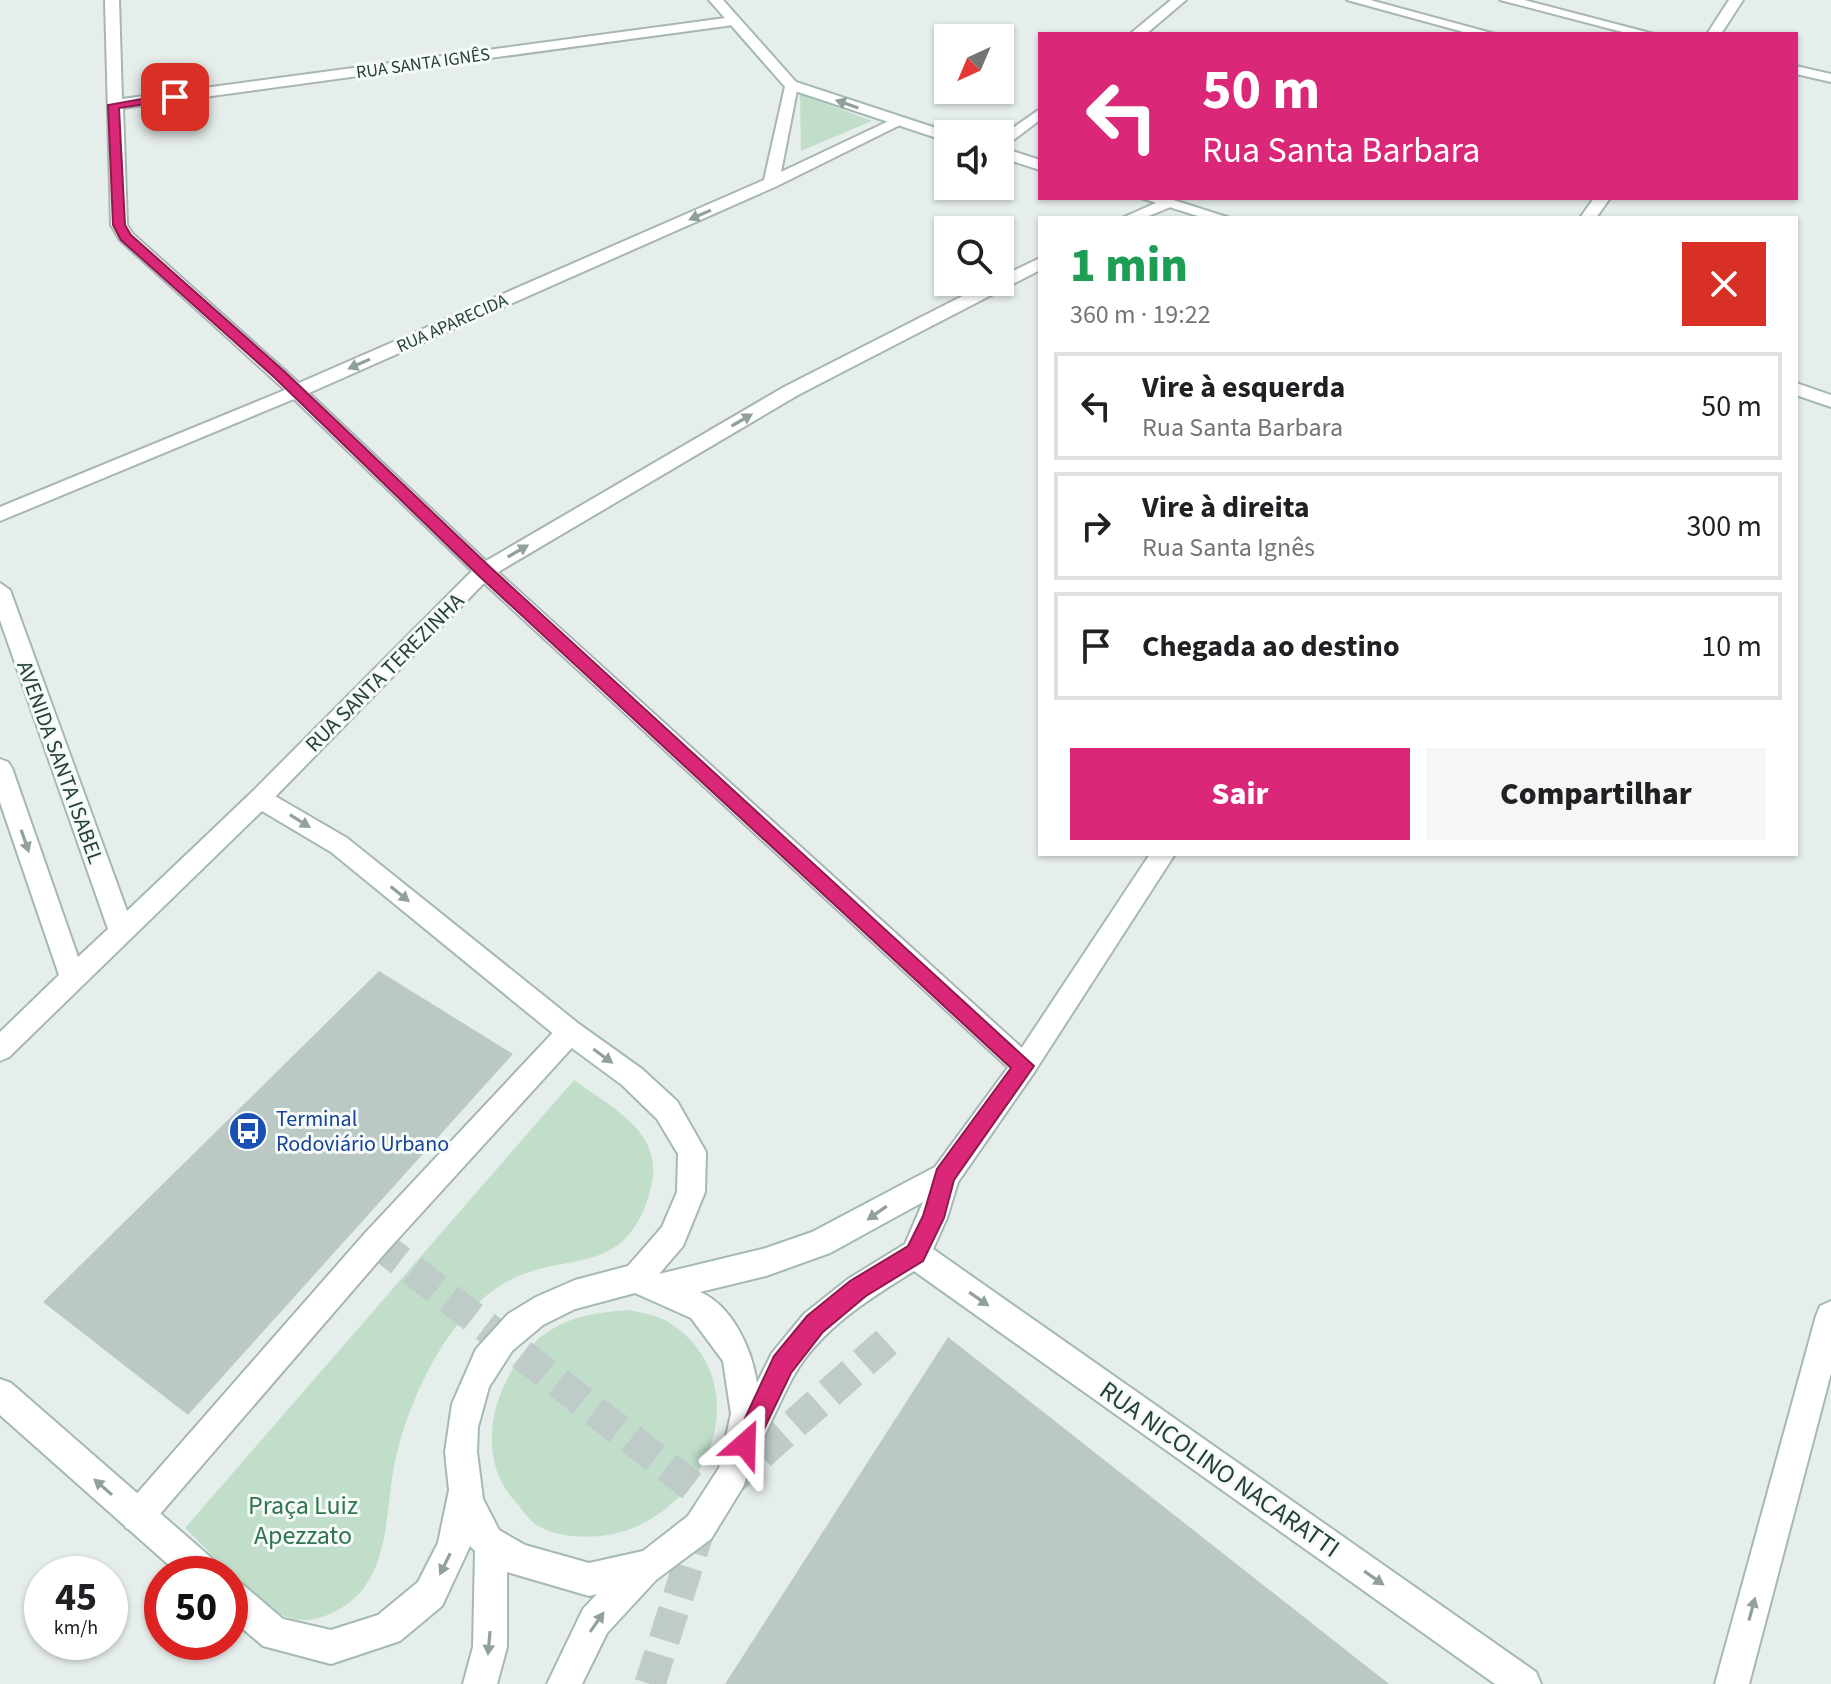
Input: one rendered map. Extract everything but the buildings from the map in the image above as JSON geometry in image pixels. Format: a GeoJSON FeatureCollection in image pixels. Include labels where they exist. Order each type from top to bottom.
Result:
{"type":"FeatureCollection","features":[{"type":"Feature","properties":{"kind":"street"},"geometry":{"type":"LineString","coordinates":[[112,0],[119,225],[126,237],[297,391],[484,571],[1024,1066]]}},
{"type":"Feature","properties":{"kind":"street"},"geometry":{"type":"LineString","coordinates":[[716,0],[791,85],[934,133]]}},
{"type":"Feature","properties":{"kind":"street"},"geometry":{"type":"LineString","coordinates":[[1139,32],[1179,0]]}},
{"type":"Feature","properties":{"kind":"street"},"geometry":{"type":"LineString","coordinates":[[1354,0],[1480,32]]}},
{"type":"Feature","properties":{"kind":"street"},"geometry":{"type":"LineString","coordinates":[[1507,0],[1639,32]]}},
{"type":"Feature","properties":{"kind":"street"},"geometry":{"type":"LineString","coordinates":[[1715,32],[1736,0]]}},
{"type":"Feature","properties":{"kind":"street"},"geometry":{"type":"LineString","coordinates":[[1572,32],[1584,19]]}},
{"type":"Feature","properties":{"kind":"street","name":"RUA SANTA IGNÊS"},"geometry":{"type":"LineString","coordinates":[[113,105],[733,21]]}},
{"type":"Feature","properties":{"kind":"street"},"geometry":{"type":"LineString","coordinates":[[1798,70],[1831,78]]}},
{"type":"Feature","properties":{"kind":"street"},"geometry":{"type":"LineString","coordinates":[[771,183],[791,85]]}},
{"type":"Feature","properties":{"kind":"street"},"geometry":{"type":"LineString","coordinates":[[1014,134],[1038,115]]}},
{"type":"Feature","properties":{"kind":"street","name":"RUA APARECIDA"},"geometry":{"type":"LineString","coordinates":[[0,514],[297,391],[771,183],[898,122]]}},
{"type":"Feature","properties":{"kind":"street"},"geometry":{"type":"LineString","coordinates":[[1014,157],[1038,164]]}},
{"type":"Feature","properties":{"kind":"street"},"geometry":{"type":"LineString","coordinates":[[1156,200],[1215,216]]}},
{"type":"Feature","properties":{"kind":"street"},"geometry":{"type":"LineString","coordinates":[[1135,216],[1167,203]]}},
{"type":"Feature","properties":{"kind":"street","name":"RUA SANTA TEREZINHA"},"geometry":{"type":"LineString","coordinates":[[0,1049],[74,981],[260,798],[484,571],[791,391],[1038,264]]}},
{"type":"Feature","properties":{"kind":"street"},"geometry":{"type":"LineString","coordinates":[[1798,390],[1831,401]]}},
{"type":"Feature","properties":{"kind":"street","name":"AVENIDA SANTA ISABEL"},"geometry":{"type":"LineString","coordinates":[[0,590],[122,933]]}},
{"type":"Feature","properties":{"kind":"street"},"geometry":{"type":"LineString","coordinates":[[0,768],[74,981]]}},
{"type":"Feature","properties":{"kind":"street"},"geometry":{"type":"LineString","coordinates":[[260,798],[339,845],[570,1032],[632,1077],[667,1110],[692,1152],[691,1192],[673,1236],[636,1279]]}},
{"type":"Feature","properties":{"kind":"street"},"geometry":{"type":"LineString","coordinates":[[564,1684],[595,1621],[644,1569],[692,1540],[723,1496],[783,1364],[815,1324],[858,1289],[915,1254],[933,1218],[945,1176],[1024,1066],[1162,856]]}},
{"type":"Feature","properties":{"kind":"street"},"geometry":{"type":"LineString","coordinates":[[137,1517],[376,1242],[570,1032]]}},
{"type":"Feature","properties":{"kind":"street"},"geometry":{"type":"LineString","coordinates":[[644,1569],[591,1581],[541,1571],[491,1545],[473,1520],[465,1490],[459,1439],[464,1414],[485,1364],[518,1325],[581,1290],[636,1279],[668,1285],[766,1262],[820,1243],[945,1176]]}},
{"type":"Feature","properties":{"kind":"street","name":"RUA NICOLINO NACARATTI"},"geometry":{"type":"LineString","coordinates":[[915,1254],[1524,1684]]}},
{"type":"Feature","properties":{"kind":"street"},"geometry":{"type":"LineString","coordinates":[[668,1285],[712,1316],[741,1360],[749,1401],[745,1444]]}},
{"type":"Feature","properties":{"kind":"street"},"geometry":{"type":"LineString","coordinates":[[1732,1684],[1831,1316]]}},
{"type":"Feature","properties":{"kind":"street"},"geometry":{"type":"LineString","coordinates":[[0,1394],[183,1556]]}},
{"type":"Feature","properties":{"kind":"street"},"geometry":{"type":"LineString","coordinates":[[248,1611],[275,1634],[331,1647],[388,1629],[430,1594],[454,1546],[465,1490]]}},
{"type":"Feature","properties":{"kind":"street"},"geometry":{"type":"LineString","coordinates":[[480,1684],[490,1647],[491,1545]]}},
{"type":"Feature","properties":{"kind":"green space"},"geometry":{"type":"Polygon","coordinates":[[[800,94],[872,121],[801,151],[800,94]]]}},
{"type":"Feature","properties":{"kind":"green space","name":"Praça Luiz Apezzato"},"geometry":{"type":"Polygon","coordinates":[[[574,1080],[621,1113],[634,1126],[645,1140],[653,1174],[649,1195],[638,1221],[625,1238],[610,1250],[593,1257],[535,1270],[492,1291],[464,1318],[433,1362],[419,1390],[397,1451],[380,1555],[360,1593],[342,1607],[319,1618],[297,1620],[284,1616],[248,1589],[248,1556],[214,1556],[185,1528],[574,1080]]]}},
{"type":"Feature","properties":{"kind":"green space"},"geometry":{"type":"Polygon","coordinates":[[[630,1310],[670,1323],[698,1350],[714,1381],[717,1415],[709,1449],[692,1481],[668,1507],[636,1527],[592,1537],[566,1535],[542,1528],[532,1522],[501,1481],[494,1459],[492,1435],[495,1411],[503,1387],[515,1365],[549,1331],[588,1315],[630,1310]]]}},
{"type":"Feature","properties":{"kind":"tunnel"},"geometry":{"type":"LineString","coordinates":[[376,1242],[710,1500]]}},
{"type":"Feature","properties":{"kind":"tunnel"},"geometry":{"type":"LineString","coordinates":[[726,1485],[891,1338]]}},
{"type":"Feature","properties":{"kind":"tunnel"},"geometry":{"type":"LineString","coordinates":[[650,1684],[702,1522]]}},
{"type":"Feature","properties":{"kind":"place","name":"Terminal Rodoviário Urbano"},"geometry":{"type":"Point","coordinates":[248,1131]}},
{"type":"Feature","properties":{"kind":"route"},"geometry":{"type":"LineString","coordinates":[[175,97],[113,105],[119,225],[126,237],[280,375],[484,571],[1024,1066],[945,1176],[933,1218],[915,1254],[858,1289],[815,1324],[783,1364],[745,1444]]}}]}
